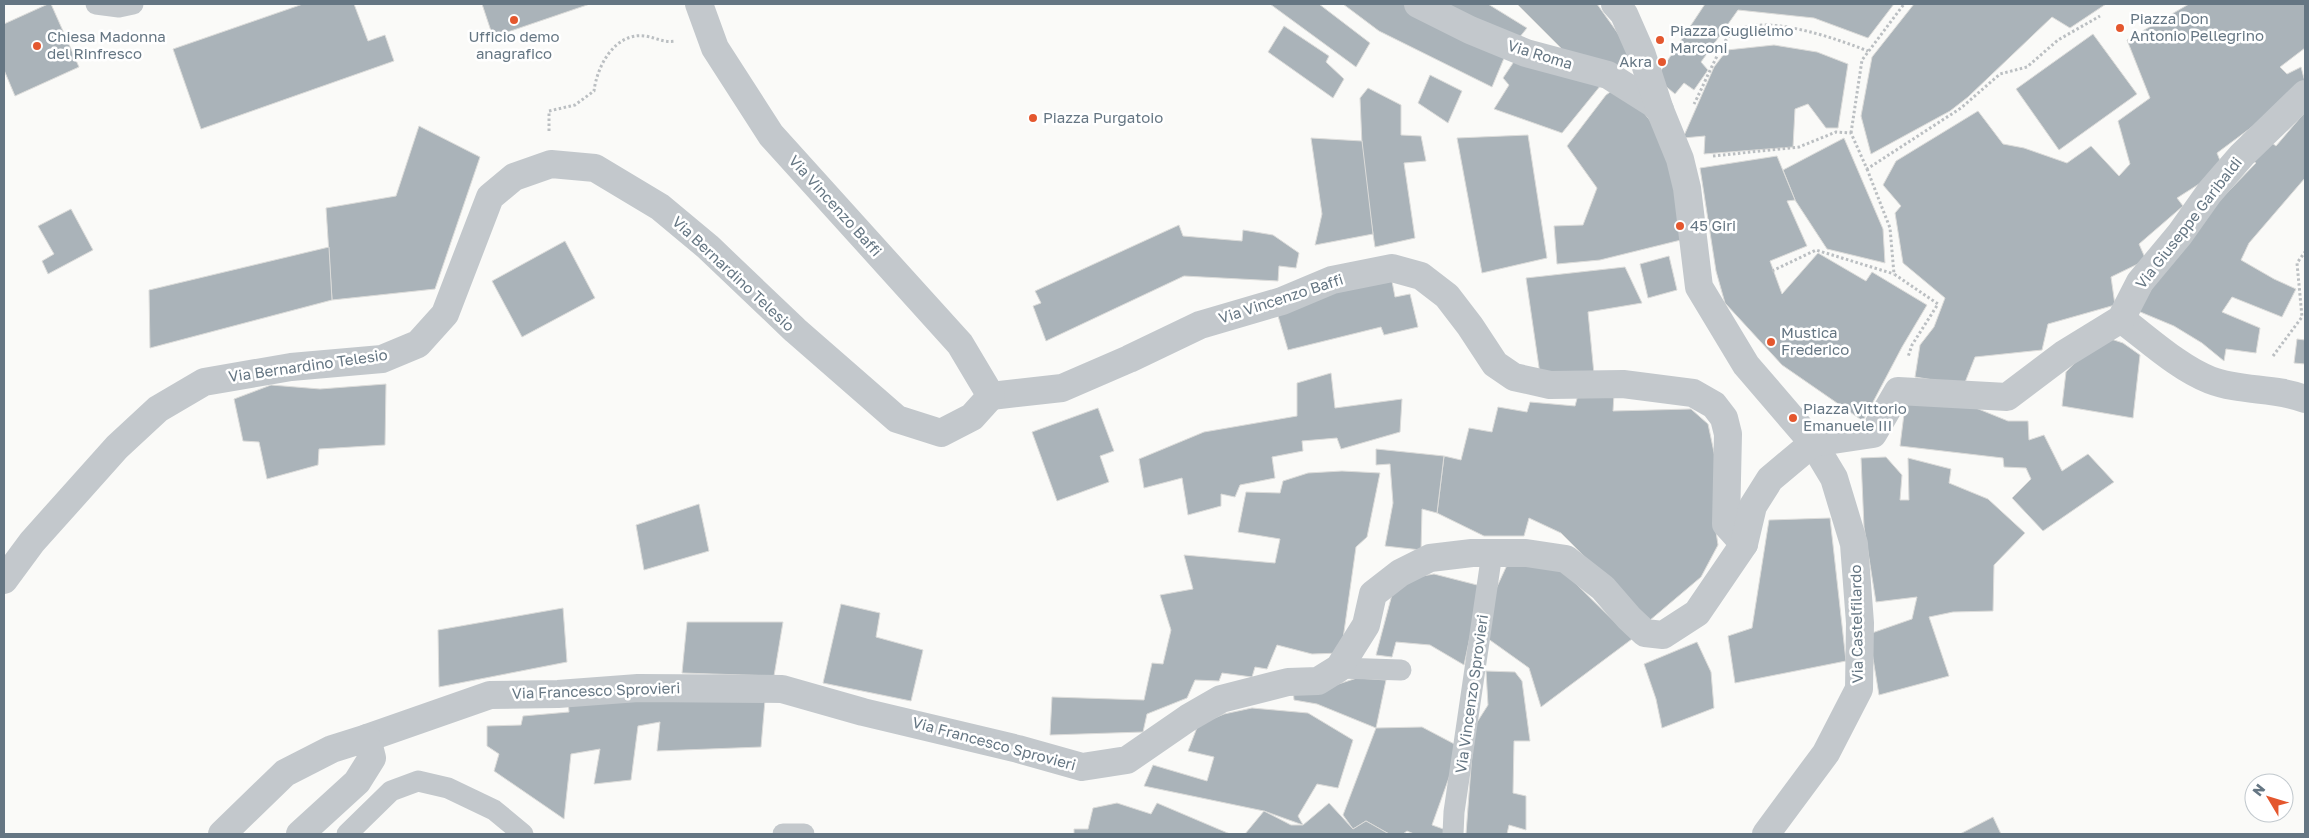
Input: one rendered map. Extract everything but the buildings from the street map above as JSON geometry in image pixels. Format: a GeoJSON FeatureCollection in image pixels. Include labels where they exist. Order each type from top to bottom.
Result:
{"type":"FeatureCollection","features":[{"type":"Feature","properties":{"kind":"street","name":"Via Vincenzo Baffi"},"geometry":{"type":"LineString","coordinates":[[699,4],[709,36],[771,135],[960,344],[991,396],[1062,388],[1200,325],[1282,300],[1332,280],[1392,268],[1421,276],[1447,296],[1470,326],[1494,364],[1514,377],[1550,385],[1623,384],[1694,393],[1714,405],[1724,418],[1728,434],[1726,524],[1744,544]]}},
{"type":"Feature","properties":{"kind":"street","name":"Via Roma"},"geometry":{"type":"LineString","coordinates":[[1418,4],[1470,30],[1526,53],[1608,75],[1654,104],[1660,110]]}},
{"type":"Feature","properties":{"kind":"street"},"geometry":{"type":"LineString","coordinates":[[1615,4],[1624,14],[1642,55],[1687,188],[1701,291],[1746,365],[1813,443]]}},
{"type":"Feature","properties":{"kind":"street","name":"Via Giuseppe Garibaldi"},"geometry":{"type":"LineString","coordinates":[[2121,319],[2140,282],[2180,234],[2209,193],[2242,155],[2305,94]]}},
{"type":"Feature","properties":{"kind":"street","name":"Via Bernardino Telesio"},"geometry":{"type":"LineString","coordinates":[[4,580],[38,534],[117,447],[158,409],[204,382],[290,367],[382,359],[418,344],[445,314],[490,196],[514,177],[552,164],[595,168],[660,207],[708,247],[794,330],[897,419],[941,433],[972,417],[991,396]]}},
{"type":"Feature","properties":{"kind":"street"},"geometry":{"type":"LineString","coordinates":[[1744,544],[1753,506],[1770,479],[1813,443],[1873,434],[1898,391],[2007,397],[2064,354],[2121,319],[2174,359],[2210,380],[2248,389],[2292,394],[2305,399]]}},
{"type":"Feature","properties":{"kind":"street","name":"Via Castelfilardo"},"geometry":{"type":"LineString","coordinates":[[1766,834],[1826,753],[1859,689],[1860,623],[1854,544],[1834,478],[1813,443]]}},
{"type":"Feature","properties":{"kind":"street","name":"Via Francesco Sprovieri"},"geometry":{"type":"LineString","coordinates":[[222,834],[285,773],[332,749],[490,695],[558,694],[638,688],[782,689],[1082,767],[1127,760],[1221,698],[1288,682],[1318,681],[1339,668],[1366,625],[1373,594],[1400,573],[1430,558],[1492,553],[1526,553],[1566,559],[1603,588],[1645,633],[1663,635],[1697,612],[1744,544]]}},
{"type":"Feature","properties":{"kind":"street"},"geometry":{"type":"LineString","coordinates":[[300,834],[358,782],[372,758],[367,738]]}},
{"type":"Feature","properties":{"kind":"lane"},"geometry":{"type":"LineString","coordinates":[[96,4],[119,8],[133,4]]}},
{"type":"Feature","properties":{"kind":"lane","name":"Via Vincenzo Sprovieri"},"geometry":{"type":"LineString","coordinates":[[1453,834],[1454,812],[1492,553]]}},
{"type":"Feature","properties":{"kind":"lane"},"geometry":{"type":"LineString","coordinates":[[1339,668],[1401,670]]}},
{"type":"Feature","properties":{"kind":"lane"},"geometry":{"type":"LineString","coordinates":[[346,834],[391,791],[418,780],[448,788],[494,810],[524,834]]}},
{"type":"Feature","properties":{"kind":"lane"},"geometry":{"type":"LineString","coordinates":[[783,834],[804,834]]}},
{"type":"Feature","properties":{"kind":"path"},"geometry":{"type":"LineString","coordinates":[[1894,274],[1890,228],[1851,133],[1862,60],[1904,4]]}},
{"type":"Feature","properties":{"kind":"path"},"geometry":{"type":"LineString","coordinates":[[1867,169],[1962,108],[2000,74],[2027,67],[2058,40],[2100,16]]}},
{"type":"Feature","properties":{"kind":"path"},"geometry":{"type":"LineString","coordinates":[[1851,133],[1836,132],[1799,148],[1676,152],[1729,36],[1749,25],[1792,28],[1828,35],[1868,51]]}},
{"type":"Feature","properties":{"kind":"path"},"geometry":{"type":"LineString","coordinates":[[547,165],[550,111],[575,105],[594,91],[605,55],[624,40],[644,36],[666,42],[709,36]]}},
{"type":"Feature","properties":{"kind":"path"},"geometry":{"type":"LineString","coordinates":[[1772,271],[1816,250],[1894,274],[1938,304],[1912,345],[1898,391]]}},
{"type":"Feature","properties":{"kind":"path"},"geometry":{"type":"LineString","coordinates":[[2248,389],[2302,317],[2297,263],[2305,252]]}},
{"type":"Feature","properties":{"kind":"place","name":"Ufficio demo anagrafico"},"geometry":{"type":"Point","coordinates":[514,20]}},
{"type":"Feature","properties":{"kind":"place","name":"Piazza Don Antonio Pellegrino"},"geometry":{"type":"Point","coordinates":[2120,28]}},
{"type":"Feature","properties":{"kind":"place","name":"Piazza Guglielmo Marconi"},"geometry":{"type":"Point","coordinates":[1660,40]}},
{"type":"Feature","properties":{"kind":"place","name":"Chiesa Madonna del Rinfresco"},"geometry":{"type":"Point","coordinates":[37,46]}},
{"type":"Feature","properties":{"kind":"place","name":"Akra"},"geometry":{"type":"Point","coordinates":[1662,62]}},
{"type":"Feature","properties":{"kind":"place","name":"Piazza Purgatoio"},"geometry":{"type":"Point","coordinates":[1033,118]}},
{"type":"Feature","properties":{"kind":"place","name":"45 Giri"},"geometry":{"type":"Point","coordinates":[1680,226]}},
{"type":"Feature","properties":{"kind":"place","name":"Mustica Frederico"},"geometry":{"type":"Point","coordinates":[1771,342]}},
{"type":"Feature","properties":{"kind":"place","name":"Piazza Vittorio Emanuele III"},"geometry":{"type":"Point","coordinates":[1793,418]}}]}
